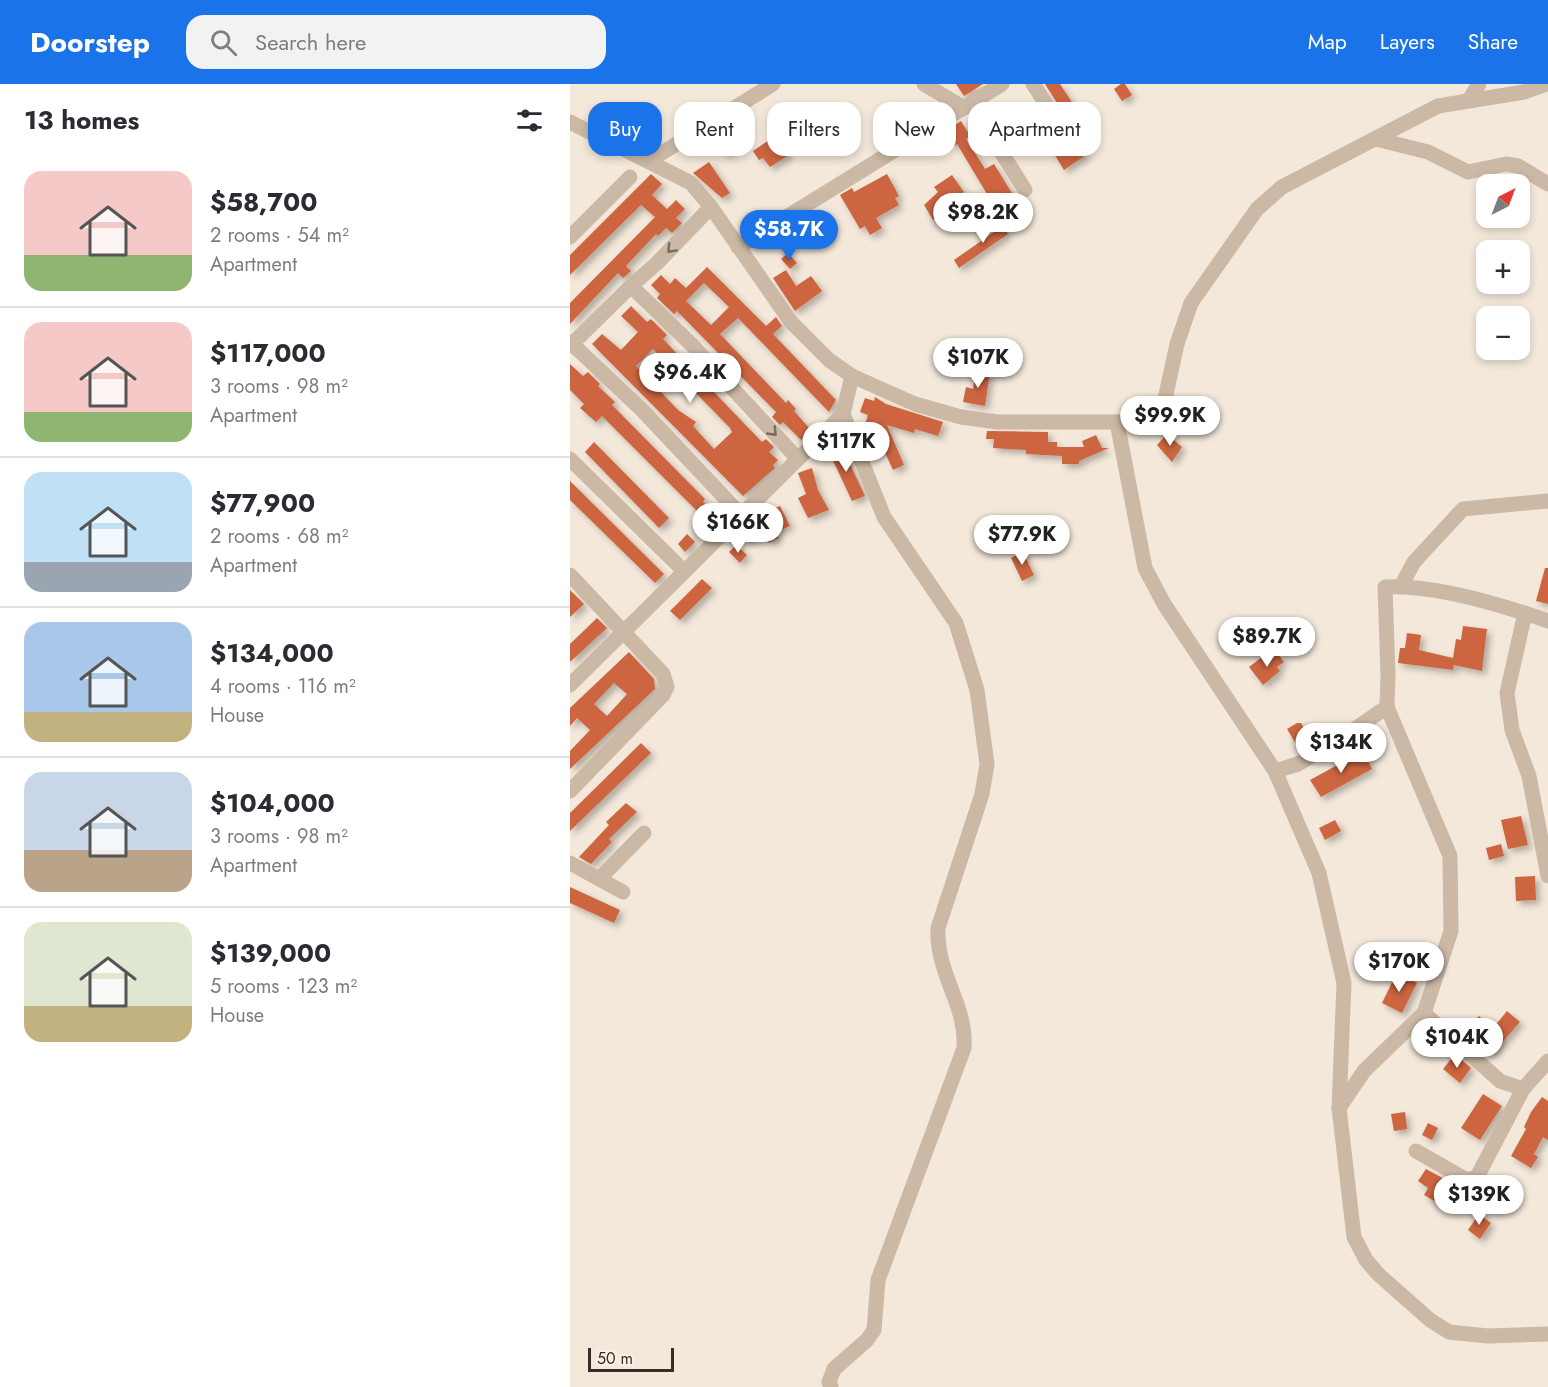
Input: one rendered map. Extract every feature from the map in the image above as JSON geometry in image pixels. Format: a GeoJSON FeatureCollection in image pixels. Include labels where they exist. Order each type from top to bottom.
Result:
{"type":"FeatureCollection","features":[{"type":"Feature","properties":{"kind":"street"},"geometry":{"type":"LineString","coordinates":[[649,161],[773,84]]}},
{"type":"Feature","properties":{"kind":"street"},"geometry":{"type":"LineString","coordinates":[[924,84],[968,106]]}},
{"type":"Feature","properties":{"kind":"street"},"geometry":{"type":"LineString","coordinates":[[974,102],[1002,84]]}},
{"type":"Feature","properties":{"kind":"street"},"geometry":{"type":"LineString","coordinates":[[1033,84],[1045,102]]}},
{"type":"Feature","properties":{"kind":"street"},"geometry":{"type":"LineString","coordinates":[[1469,100],[1479,84]]}},
{"type":"Feature","properties":{"kind":"street"},"geometry":{"type":"LineString","coordinates":[[570,122],[691,183],[711,207],[791,322],[829,360],[852,376],[915,404],[961,417],[997,422],[1144,421],[1159,411],[1165,399],[1177,344],[1191,303],[1257,209],[1291,181],[1438,106],[1524,92],[1547,84]]}},
{"type":"Feature","properties":{"kind":"street"},"geometry":{"type":"LineString","coordinates":[[738,247],[968,106]]}},
{"type":"Feature","properties":{"kind":"street"},"geometry":{"type":"LineString","coordinates":[[1376,139],[1428,152],[1468,172],[1506,164],[1518,166],[1548,184]]}},
{"type":"Feature","properties":{"kind":"street"},"geometry":{"type":"LineString","coordinates":[[1002,156],[1025,190]]}},
{"type":"Feature","properties":{"kind":"street"},"geometry":{"type":"LineString","coordinates":[[570,237],[630,177]]}},
{"type":"Feature","properties":{"kind":"street"},"geometry":{"type":"LineString","coordinates":[[711,207],[571,344],[642,410],[742,516]]}},
{"type":"Feature","properties":{"kind":"street"},"geometry":{"type":"LineString","coordinates":[[631,286],[694,347],[798,459]]}},
{"type":"Feature","properties":{"kind":"street"},"geometry":{"type":"LineString","coordinates":[[570,685],[843,414],[852,376]]}},
{"type":"Feature","properties":{"kind":"street"},"geometry":{"type":"LineString","coordinates":[[831,1387],[829,1382],[834,1370],[867,1341],[874,1330],[878,1280],[964,1048],[965,1029],[943,972],[937,946],[938,928],[982,794],[987,764],[977,690],[956,623],[884,517],[843,414]]}},
{"type":"Feature","properties":{"kind":"street"},"geometry":{"type":"LineString","coordinates":[[1117,422],[1145,568],[1164,604],[1275,771],[1319,873],[1344,983],[1339,1108],[1354,1237],[1366,1260],[1379,1275],[1430,1320],[1449,1332],[1488,1336],[1548,1334]]}},
{"type":"Feature","properties":{"kind":"street"},"geometry":{"type":"LineString","coordinates":[[570,459],[684,571]]}},
{"type":"Feature","properties":{"kind":"street"},"geometry":{"type":"LineString","coordinates":[[1401,586],[1414,561],[1463,509],[1548,501]]}},
{"type":"Feature","properties":{"kind":"street"},"geometry":{"type":"LineString","coordinates":[[570,576],[625,631],[663,674],[667,687],[663,695],[570,791]]}},
{"type":"Feature","properties":{"kind":"street"},"geometry":{"type":"LineString","coordinates":[[1339,1108],[1364,1071],[1424,1013],[1451,931],[1450,856],[1387,707],[1384,587],[1411,585],[1525,613],[1548,621]]}},
{"type":"Feature","properties":{"kind":"street"},"geometry":{"type":"LineString","coordinates":[[1525,613],[1507,693],[1512,730],[1528,776],[1548,876]]}},
{"type":"Feature","properties":{"kind":"street"},"geometry":{"type":"LineString","coordinates":[[1275,771],[1298,764],[1316,754],[1387,707]]}},
{"type":"Feature","properties":{"kind":"street"},"geometry":{"type":"LineString","coordinates":[[599,879],[644,832]]}},
{"type":"Feature","properties":{"kind":"street"},"geometry":{"type":"LineString","coordinates":[[570,863],[622,892]]}},
{"type":"Feature","properties":{"kind":"street"},"geometry":{"type":"LineString","coordinates":[[1424,1013],[1500,1081],[1522,1089]]}},
{"type":"Feature","properties":{"kind":"street"},"geometry":{"type":"LineString","coordinates":[[1416,1151],[1467,1180],[1477,1177],[1522,1089],[1548,1061]]}},
{"type":"Feature","properties":{"kind":"building"},"geometry":{"type":"Polygon","coordinates":[[[956,84],[983,84],[964,96],[956,84]]]}},
{"type":"Feature","properties":{"kind":"building"},"geometry":{"type":"Polygon","coordinates":[[[1045,84],[1060,84],[1072,102],[1056,102],[1045,84]]]}},
{"type":"Feature","properties":{"kind":"building"},"geometry":{"type":"Polygon","coordinates":[[[1125,84],[1132,95],[1122,101],[1114,89],[1125,84]]]}},
{"type":"Feature","properties":{"kind":"building"},"geometry":{"type":"Polygon","coordinates":[[[961,121],[968,133],[966,139],[968,156],[977,156],[985,169],[994,164],[1021,208],[1002,219],[956,145],[956,124],[961,121]]]}},
{"type":"Feature","properties":{"kind":"building"},"geometry":{"type":"Polygon","coordinates":[[[767,141],[767,156],[787,156],[770,167],[763,158],[759,160],[755,150],[767,141]]]}},
{"type":"Feature","properties":{"kind":"building"},"geometry":{"type":"Polygon","coordinates":[[[1055,156],[1085,156],[1064,170],[1055,156]]]}},
{"type":"Feature","properties":{"kind":"building"},"geometry":{"type":"Polygon","coordinates":[[[709,162],[730,193],[722,198],[693,173],[709,162]]]}},
{"type":"Feature","properties":{"kind":"building"},"geometry":{"type":"Polygon","coordinates":[[[651,174],[662,184],[652,195],[667,209],[676,200],[685,209],[676,218],[682,223],[672,233],[666,228],[658,236],[656,234],[626,266],[631,271],[623,278],[618,273],[570,324],[570,303],[655,217],[641,205],[570,275],[570,255],[651,174]]]}},
{"type":"Feature","properties":{"kind":"building"},"geometry":{"type":"Polygon","coordinates":[[[887,174],[899,196],[895,198],[899,205],[876,218],[882,228],[870,235],[865,226],[860,229],[840,195],[852,188],[854,192],[887,174]]]}},
{"type":"Feature","properties":{"kind":"building"},"geometry":{"type":"Polygon","coordinates":[[[952,175],[964,192],[958,195],[967,210],[959,215],[954,207],[933,220],[924,205],[938,192],[934,187],[952,175]]]}},
{"type":"Feature","properties":{"kind":"building"},"geometry":{"type":"Polygon","coordinates":[[[998,220],[1008,234],[959,268],[954,260],[994,232],[990,225],[998,220]]]}},
{"type":"Feature","properties":{"kind":"building"},"geometry":{"type":"Polygon","coordinates":[[[788,253],[797,263],[790,269],[781,259],[788,253]]]}},
{"type":"Feature","properties":{"kind":"building"},"geometry":{"type":"Polygon","coordinates":[[[707,267],[766,326],[776,317],[782,326],[773,334],[836,400],[829,412],[738,318],[720,334],[786,403],[788,400],[796,409],[794,411],[811,430],[801,440],[783,422],[780,425],[772,417],[776,412],[677,311],[674,314],[657,298],[660,294],[651,285],[661,275],[670,284],[675,278],[686,288],[707,267]],[[704,283],[686,301],[711,325],[729,307],[704,283]]]}},
{"type":"Feature","properties":{"kind":"building"},"geometry":{"type":"Polygon","coordinates":[[[786,270],[796,286],[811,276],[822,291],[795,311],[773,278],[786,270]]]}},
{"type":"Feature","properties":{"kind":"building"},"geometry":{"type":"Polygon","coordinates":[[[631,306],[647,322],[651,319],[667,335],[663,339],[762,442],[766,439],[774,447],[769,452],[778,460],[773,465],[775,468],[743,496],[592,344],[602,334],[621,350],[638,332],[621,316],[631,306]],[[653,349],[636,366],[678,410],[696,422],[693,426],[714,449],[732,432],[653,349]]]}},
{"type":"Feature","properties":{"kind":"building"},"geometry":{"type":"Polygon","coordinates":[[[570,364],[583,376],[588,372],[600,384],[598,386],[615,402],[612,405],[705,499],[703,502],[720,515],[712,526],[602,416],[596,422],[580,408],[584,404],[570,390],[570,364]]]}},
{"type":"Feature","properties":{"kind":"building"},"geometry":{"type":"Polygon","coordinates":[[[976,370],[990,372],[985,406],[963,402],[966,387],[973,389],[976,370]]]}},
{"type":"Feature","properties":{"kind":"building"},"geometry":{"type":"Polygon","coordinates":[[[875,397],[886,404],[943,422],[938,436],[915,429],[914,433],[887,425],[904,465],[893,470],[883,448],[872,453],[863,431],[868,415],[860,412],[865,398],[874,401],[875,397]]]}},
{"type":"Feature","properties":{"kind":"building"},"geometry":{"type":"Polygon","coordinates":[[[987,431],[1048,432],[1048,442],[1057,442],[1057,447],[1084,447],[1082,441],[1096,435],[1102,448],[1109,448],[1079,461],[1079,464],[1062,464],[1062,456],[1026,454],[1026,450],[993,448],[994,439],[986,439],[987,431]]]}},
{"type":"Feature","properties":{"kind":"building"},"geometry":{"type":"Polygon","coordinates":[[[1167,434],[1182,447],[1172,462],[1157,445],[1167,434]]]}},
{"type":"Feature","properties":{"kind":"building"},"geometry":{"type":"Polygon","coordinates":[[[594,442],[669,518],[659,528],[585,452],[594,442]]]}},
{"type":"Feature","properties":{"kind":"building"},"geometry":{"type":"Polygon","coordinates":[[[841,445],[865,496],[852,501],[828,450],[841,445]]]}},
{"type":"Feature","properties":{"kind":"building"},"geometry":{"type":"Polygon","coordinates":[[[812,468],[818,490],[829,510],[808,518],[798,498],[806,494],[798,473],[812,468]]]}},
{"type":"Feature","properties":{"kind":"building"},"geometry":{"type":"Polygon","coordinates":[[[570,481],[664,574],[655,583],[570,500],[570,481]]]}},
{"type":"Feature","properties":{"kind":"building"},"geometry":{"type":"Polygon","coordinates":[[[780,506],[790,526],[776,532],[779,538],[769,543],[762,527],[773,522],[768,511],[780,506]]]}},
{"type":"Feature","properties":{"kind":"building"},"geometry":{"type":"Polygon","coordinates":[[[750,521],[759,528],[748,541],[739,533],[750,521]]]}},
{"type":"Feature","properties":{"kind":"building"},"geometry":{"type":"Polygon","coordinates":[[[687,534],[695,542],[685,552],[678,544],[687,534]]]}},
{"type":"Feature","properties":{"kind":"building"},"geometry":{"type":"Polygon","coordinates":[[[736,545],[747,555],[740,563],[729,552],[736,545]]]}},
{"type":"Feature","properties":{"kind":"building"},"geometry":{"type":"Polygon","coordinates":[[[1023,552],[1034,575],[1022,581],[1011,558],[1023,552]]]}},
{"type":"Feature","properties":{"kind":"building"},"geometry":{"type":"Polygon","coordinates":[[[1545,568],[1548,568],[1548,604],[1536,601],[1545,568]]]}},
{"type":"Feature","properties":{"kind":"building"},"geometry":{"type":"Polygon","coordinates":[[[702,579],[712,588],[680,620],[670,611],[702,579]]]}},
{"type":"Feature","properties":{"kind":"building"},"geometry":{"type":"Polygon","coordinates":[[[570,590],[584,604],[570,617],[570,590]]]}},
{"type":"Feature","properties":{"kind":"building"},"geometry":{"type":"Polygon","coordinates":[[[597,618],[607,628],[570,662],[570,644],[597,618]]]}},
{"type":"Feature","properties":{"kind":"building"},"geometry":{"type":"Polygon","coordinates":[[[1463,626],[1487,629],[1482,671],[1454,665],[1453,670],[1398,663],[1400,648],[1405,648],[1407,633],[1421,635],[1419,650],[1453,658],[1456,639],[1461,640],[1463,626]]]}},
{"type":"Feature","properties":{"kind":"building"},"geometry":{"type":"Polygon","coordinates":[[[629,652],[654,679],[655,689],[570,769],[570,751],[590,730],[577,718],[570,726],[570,708],[629,652]],[[614,683],[594,704],[607,716],[627,694],[614,683]]]}},
{"type":"Feature","properties":{"kind":"building"},"geometry":{"type":"Polygon","coordinates":[[[1266,654],[1271,659],[1278,654],[1284,662],[1277,667],[1280,671],[1263,685],[1249,667],[1266,654]]]}},
{"type":"Feature","properties":{"kind":"building"},"geometry":{"type":"Polygon","coordinates":[[[1301,723],[1309,736],[1296,744],[1287,729],[1301,723]]]}},
{"type":"Feature","properties":{"kind":"building"},"geometry":{"type":"Polygon","coordinates":[[[641,743],[651,753],[570,831],[570,813],[641,743]]]}},
{"type":"Feature","properties":{"kind":"building"},"geometry":{"type":"Polygon","coordinates":[[[1363,751],[1372,769],[1321,797],[1310,780],[1363,751]]]}},
{"type":"Feature","properties":{"kind":"building"},"geometry":{"type":"Polygon","coordinates":[[[626,803],[637,812],[609,839],[612,842],[591,864],[579,857],[609,825],[606,822],[626,803]]]}},
{"type":"Feature","properties":{"kind":"building"},"geometry":{"type":"Polygon","coordinates":[[[1521,816],[1528,845],[1508,849],[1501,820],[1521,816]]]}},
{"type":"Feature","properties":{"kind":"building"},"geometry":{"type":"Polygon","coordinates":[[[1335,820],[1341,831],[1325,840],[1319,828],[1335,820]]]}},
{"type":"Feature","properties":{"kind":"building"},"geometry":{"type":"Polygon","coordinates":[[[1501,844],[1504,856],[1489,860],[1486,848],[1501,844]]]}},
{"type":"Feature","properties":{"kind":"building"},"geometry":{"type":"Polygon","coordinates":[[[1535,876],[1536,900],[1516,901],[1515,877],[1535,876]]]}},
{"type":"Feature","properties":{"kind":"building"},"geometry":{"type":"Polygon","coordinates":[[[570,887],[620,910],[614,923],[570,903],[570,887]]]}},
{"type":"Feature","properties":{"kind":"building"},"geometry":{"type":"Polygon","coordinates":[[[1397,972],[1417,983],[1402,1013],[1382,1003],[1397,972]]]}},
{"type":"Feature","properties":{"kind":"building"},"geometry":{"type":"Polygon","coordinates":[[[1507,1011],[1520,1022],[1492,1054],[1466,1031],[1479,1016],[1493,1028],[1507,1011]]]}},
{"type":"Feature","properties":{"kind":"building"},"geometry":{"type":"Polygon","coordinates":[[[1455,1054],[1471,1068],[1460,1083],[1443,1069],[1455,1054]]]}},
{"type":"Feature","properties":{"kind":"building"},"geometry":{"type":"Polygon","coordinates":[[[1483,1094],[1502,1106],[1480,1140],[1461,1128],[1483,1094]]]}},
{"type":"Feature","properties":{"kind":"building"},"geometry":{"type":"Polygon","coordinates":[[[1542,1097],[1548,1101],[1548,1140],[1543,1137],[1534,1154],[1538,1157],[1531,1168],[1511,1156],[1526,1129],[1524,1127],[1531,1112],[1542,1097]]]}},
{"type":"Feature","properties":{"kind":"building"},"geometry":{"type":"Polygon","coordinates":[[[1405,1112],[1407,1129],[1394,1131],[1391,1114],[1405,1112]]]}},
{"type":"Feature","properties":{"kind":"building"},"geometry":{"type":"Polygon","coordinates":[[[1428,1123],[1438,1128],[1432,1140],[1422,1135],[1428,1123]]]}},
{"type":"Feature","properties":{"kind":"building"},"geometry":{"type":"Polygon","coordinates":[[[1426,1169],[1448,1181],[1445,1186],[1461,1199],[1452,1209],[1439,1197],[1436,1202],[1424,1195],[1428,1188],[1418,1181],[1426,1169]]]}},
{"type":"Feature","properties":{"kind":"building"},"geometry":{"type":"Polygon","coordinates":[[[1479,1214],[1491,1223],[1480,1239],[1468,1230],[1479,1214]]]}}]}
